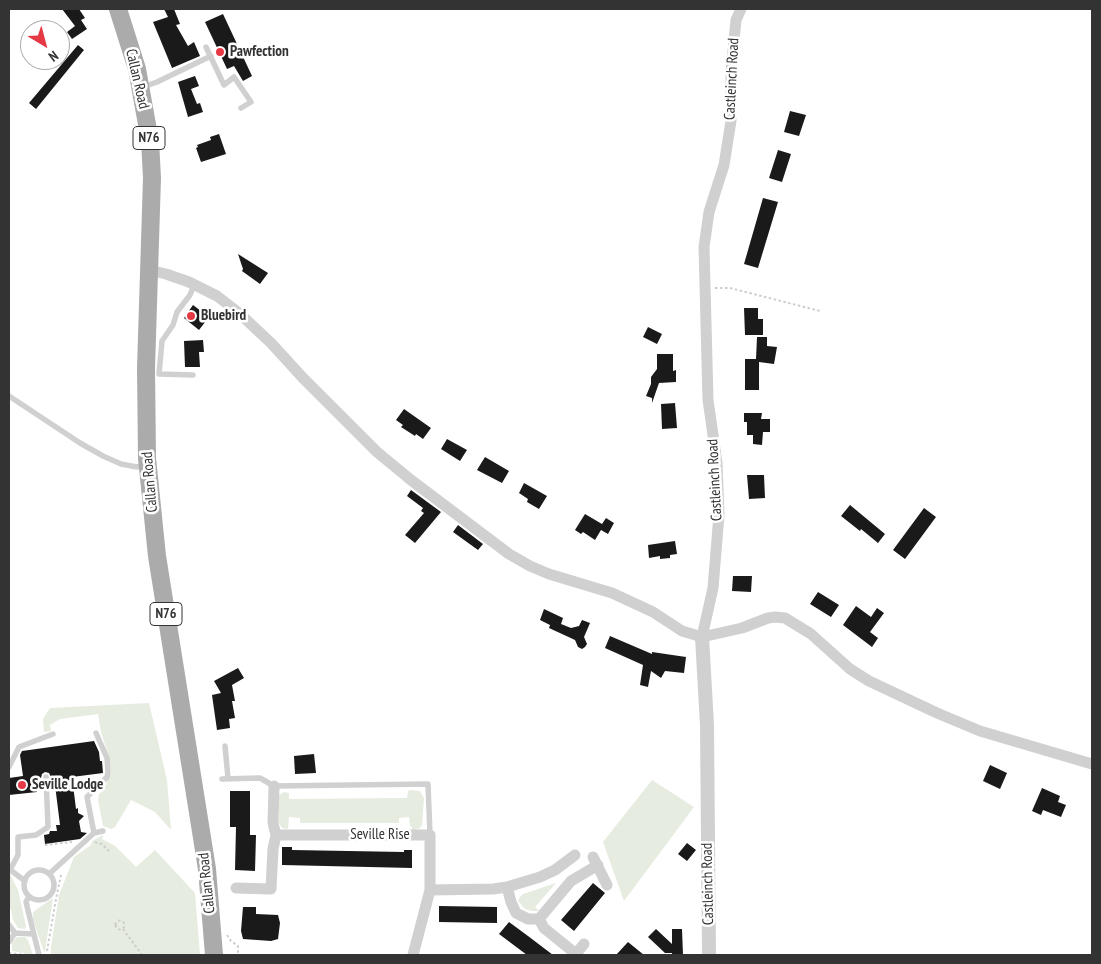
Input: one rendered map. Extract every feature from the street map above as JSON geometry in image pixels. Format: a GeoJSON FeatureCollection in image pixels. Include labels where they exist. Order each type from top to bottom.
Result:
{"type":"FeatureCollection","features":[{"type":"Feature","properties":{"kind":"main road","name":"Callan Road"},"geometry":{"type":"LineString","coordinates":[[118,9],[135,62],[141,88],[151,160],[152,206],[145,407],[148,465],[158,556],[207,869],[214,955]]}},
{"type":"Feature","properties":{"kind":"street","name":"Castleinch Road"},"geometry":{"type":"LineString","coordinates":[[709,955],[706,725],[702,637],[713,588],[719,515],[717,463],[708,400],[704,247],[709,212],[724,164],[731,121],[730,71],[736,20],[741,9]]}},
{"type":"Feature","properties":{"kind":"street"},"geometry":{"type":"LineString","coordinates":[[149,270],[166,274],[194,285],[217,296],[240,313],[377,452],[410,480],[509,554],[530,566],[549,574],[612,593],[653,612],[682,631],[702,637],[734,630],[775,616],[785,618],[811,634],[850,669],[869,681],[980,731],[1092,764]]}},
{"type":"Feature","properties":{"kind":"street"},"geometry":{"type":"LineString","coordinates":[[236,888],[271,889],[273,849],[276,835],[273,823],[274,786]]}},
{"type":"Feature","properties":{"kind":"street","name":"Seville Rise"},"geometry":{"type":"LineString","coordinates":[[276,835],[430,836],[430,890],[413,955]]}},
{"type":"Feature","properties":{"kind":"street"},"geometry":{"type":"LineString","coordinates":[[430,890],[507,887],[540,877],[555,870],[575,855]]}},
{"type":"Feature","properties":{"kind":"street"},"geometry":{"type":"LineString","coordinates":[[507,887],[516,913],[528,919],[539,919],[571,881],[596,861],[607,885]]}},
{"type":"Feature","properties":{"kind":"street"},"geometry":{"type":"LineString","coordinates":[[539,919],[544,928],[575,955],[584,944]]}},
{"type":"Feature","properties":{"kind":"lane"},"geometry":{"type":"LineString","coordinates":[[206,47],[224,85],[234,77],[251,102],[241,108]]}},
{"type":"Feature","properties":{"kind":"lane"},"geometry":{"type":"LineString","coordinates":[[141,88],[210,56]]}},
{"type":"Feature","properties":{"kind":"lane"},"geometry":{"type":"LineString","coordinates":[[193,375],[159,374],[162,341],[173,325],[177,312],[190,295],[194,285]]}},
{"type":"Feature","properties":{"kind":"lane"},"geometry":{"type":"LineString","coordinates":[[9,396],[103,456],[121,464],[148,465]]}},
{"type":"Feature","properties":{"kind":"lane"},"geometry":{"type":"LineString","coordinates":[[94,837],[87,797],[107,777],[108,772],[107,758],[96,733]]}},
{"type":"Feature","properties":{"kind":"lane"},"geometry":{"type":"LineString","coordinates":[[9,767],[19,746],[53,734]]}},
{"type":"Feature","properties":{"kind":"lane"},"geometry":{"type":"LineString","coordinates":[[225,746],[225,779],[260,778],[274,786],[428,784],[430,836]]}},
{"type":"Feature","properties":{"kind":"lane"},"geometry":{"type":"LineString","coordinates":[[25,881],[9,869],[18,855],[18,837],[36,835],[48,827],[46,777]]}},
{"type":"Feature","properties":{"kind":"lane"},"geometry":{"type":"LineString","coordinates":[[49,874],[86,841],[103,831]]}},
{"type":"Feature","properties":{"kind":"lane"},"geometry":{"type":"LineString","coordinates":[[35,871],[49,874],[54,882],[50,895],[37,900],[29,896],[25,889],[25,881],[30,873],[35,871]]}},
{"type":"Feature","properties":{"kind":"lane"},"geometry":{"type":"LineString","coordinates":[[29,896],[26,902],[39,955]]}},
{"type":"Feature","properties":{"kind":"lane"},"geometry":{"type":"LineString","coordinates":[[9,925],[14,933]]}},
{"type":"Feature","properties":{"kind":"lane"},"geometry":{"type":"LineString","coordinates":[[14,933],[33,934]]}},
{"type":"Feature","properties":{"kind":"lane"},"geometry":{"type":"LineString","coordinates":[[9,942],[14,933]]}},
{"type":"Feature","properties":{"kind":"path"},"geometry":{"type":"LineString","coordinates":[[705,288],[730,288],[820,311]]}},
{"type":"Feature","properties":{"kind":"path"},"geometry":{"type":"LineString","coordinates":[[94,837],[95,843],[102,844],[109,851]]}},
{"type":"Feature","properties":{"kind":"path"},"geometry":{"type":"LineString","coordinates":[[45,845],[86,841]]}},
{"type":"Feature","properties":{"kind":"path"},"geometry":{"type":"LineString","coordinates":[[46,955],[56,898],[66,858]]}},
{"type":"Feature","properties":{"kind":"path"},"geometry":{"type":"LineString","coordinates":[[123,928],[142,955]]}},
{"type":"Feature","properties":{"kind":"path"},"geometry":{"type":"LineString","coordinates":[[10,954],[26,955]]}},
{"type":"Feature","properties":{"kind":"shaded area"},"geometry":{"type":"Polygon","coordinates":[[[149,703],[167,780],[171,830],[155,812],[131,800],[115,827],[111,829],[103,826],[98,800],[99,794],[103,791],[111,772],[110,760],[101,732],[98,714],[60,719],[50,725],[51,731],[44,732],[43,719],[50,708],[149,703]]]}},
{"type":"Feature","properties":{"kind":"shaded area"},"geometry":{"type":"Polygon","coordinates":[[[652,780],[694,807],[624,901],[603,842],[652,780]]]}},
{"type":"Feature","properties":{"kind":"shaded area"},"geometry":{"type":"Polygon","coordinates":[[[408,791],[420,791],[424,798],[422,825],[415,830],[412,830],[410,826],[409,817],[399,818],[399,823],[300,823],[300,818],[289,817],[288,829],[282,828],[279,823],[279,795],[284,792],[289,793],[289,799],[407,798],[408,791]]]}},
{"type":"Feature","properties":{"kind":"shaded area"},"geometry":{"type":"Polygon","coordinates":[[[103,835],[102,839],[115,846],[136,867],[155,850],[195,893],[200,955],[51,955],[59,895],[74,857],[91,845],[92,841],[103,835]]]}},
{"type":"Feature","properties":{"kind":"shaded area"},"geometry":{"type":"Polygon","coordinates":[[[9,872],[18,890],[26,926],[25,929],[18,928],[13,920],[11,909],[9,909],[9,872]]]}},
{"type":"Feature","properties":{"kind":"shaded area"},"geometry":{"type":"Polygon","coordinates":[[[556,883],[535,907],[539,911],[525,909],[518,901],[523,894],[556,883]]]}},
{"type":"Feature","properties":{"kind":"shaded area"},"geometry":{"type":"Polygon","coordinates":[[[53,898],[44,952],[33,919],[33,912],[53,898]]]}},
{"type":"Feature","properties":{"kind":"shaded area"},"geometry":{"type":"Polygon","coordinates":[[[17,937],[25,937],[28,940],[33,955],[12,951],[12,942],[17,937]]]}},
{"type":"Feature","properties":{"kind":"building"},"geometry":{"type":"Polygon","coordinates":[[[62,9],[79,9],[85,18],[81,20],[87,29],[72,39],[70,30],[75,26],[62,9]]]}},
{"type":"Feature","properties":{"kind":"building"},"geometry":{"type":"Polygon","coordinates":[[[164,9],[174,9],[180,24],[176,25],[188,46],[194,42],[200,56],[172,68],[153,22],[168,17],[164,9]]]}},
{"type":"Feature","properties":{"kind":"building"},"geometry":{"type":"Polygon","coordinates":[[[223,14],[252,76],[243,81],[234,66],[227,69],[205,22],[223,14]]]}},
{"type":"Feature","properties":{"kind":"building"},"geometry":{"type":"Polygon","coordinates":[[[78,45],[84,50],[70,67],[70,54],[78,45]]]}},
{"type":"Feature","properties":{"kind":"building"},"geometry":{"type":"Polygon","coordinates":[[[57,70],[68,70],[36,109],[29,103],[57,70]]]}},
{"type":"Feature","properties":{"kind":"building"},"geometry":{"type":"Polygon","coordinates":[[[195,76],[199,86],[191,89],[197,104],[200,103],[203,112],[188,117],[178,82],[195,76]]]}},
{"type":"Feature","properties":{"kind":"building"},"geometry":{"type":"Polygon","coordinates":[[[790,111],[806,115],[799,136],[784,132],[790,111]]]}},
{"type":"Feature","properties":{"kind":"building"},"geometry":{"type":"Polygon","coordinates":[[[219,134],[226,154],[201,162],[196,148],[198,147],[197,145],[211,140],[210,137],[219,134]]]}},
{"type":"Feature","properties":{"kind":"building"},"geometry":{"type":"Polygon","coordinates":[[[778,150],[791,154],[782,182],[769,178],[778,150]]]}},
{"type":"Feature","properties":{"kind":"building"},"geometry":{"type":"Polygon","coordinates":[[[763,198],[778,202],[758,268],[744,264],[763,198]]]}},
{"type":"Feature","properties":{"kind":"building"},"geometry":{"type":"Polygon","coordinates":[[[238,254],[268,273],[260,284],[242,271],[238,254]]]}},
{"type":"Feature","properties":{"kind":"building"},"geometry":{"type":"Polygon","coordinates":[[[193,305],[209,317],[199,330],[184,318],[193,305]]]}},
{"type":"Feature","properties":{"kind":"building"},"geometry":{"type":"Polygon","coordinates":[[[744,308],[758,308],[758,319],[763,319],[763,335],[745,335],[744,308]]]}},
{"type":"Feature","properties":{"kind":"building"},"geometry":{"type":"Polygon","coordinates":[[[648,327],[662,334],[657,344],[643,337],[648,327]]]}},
{"type":"Feature","properties":{"kind":"building"},"geometry":{"type":"Polygon","coordinates":[[[757,337],[767,337],[767,346],[777,347],[774,364],[759,362],[759,390],[745,390],[745,359],[756,359],[757,337]]]}},
{"type":"Feature","properties":{"kind":"building"},"geometry":{"type":"Polygon","coordinates":[[[203,340],[204,352],[199,352],[200,367],[185,367],[184,341],[203,340]]]}},
{"type":"Feature","properties":{"kind":"building"},"geometry":{"type":"Polygon","coordinates":[[[657,354],[673,354],[673,371],[676,370],[676,382],[659,383],[652,403],[652,398],[646,396],[651,384],[651,377],[657,369],[657,354]]]}},
{"type":"Feature","properties":{"kind":"building"},"geometry":{"type":"Polygon","coordinates":[[[675,403],[677,428],[662,429],[661,404],[675,403]]]}},
{"type":"Feature","properties":{"kind":"building"},"geometry":{"type":"Polygon","coordinates":[[[404,409],[431,428],[423,439],[401,427],[403,425],[396,420],[404,409]]]}},
{"type":"Feature","properties":{"kind":"building"},"geometry":{"type":"Polygon","coordinates":[[[744,413],[762,413],[761,419],[770,419],[770,432],[763,432],[762,445],[753,444],[753,435],[747,435],[747,422],[744,422],[744,413]]]}},
{"type":"Feature","properties":{"kind":"building"},"geometry":{"type":"Polygon","coordinates":[[[447,439],[467,450],[460,461],[441,449],[447,439]]]}},
{"type":"Feature","properties":{"kind":"building"},"geometry":{"type":"Polygon","coordinates":[[[485,457],[509,471],[502,483],[477,470],[485,457]]]}},
{"type":"Feature","properties":{"kind":"building"},"geometry":{"type":"Polygon","coordinates":[[[747,475],[764,475],[765,498],[749,499],[747,475]]]}},
{"type":"Feature","properties":{"kind":"building"},"geometry":{"type":"Polygon","coordinates":[[[524,483],[547,496],[539,509],[527,502],[528,499],[519,493],[524,483]]]}},
{"type":"Feature","properties":{"kind":"building"},"geometry":{"type":"Polygon","coordinates":[[[411,490],[441,512],[415,543],[405,535],[424,513],[421,511],[423,508],[407,496],[411,490]]]}},
{"type":"Feature","properties":{"kind":"building"},"geometry":{"type":"Polygon","coordinates":[[[850,505],[885,534],[878,543],[841,516],[850,505]]]}},
{"type":"Feature","properties":{"kind":"building"},"geometry":{"type":"Polygon","coordinates":[[[924,508],[936,517],[905,559],[893,550],[924,508]]]}},
{"type":"Feature","properties":{"kind":"building"},"geometry":{"type":"Polygon","coordinates":[[[585,514],[602,524],[606,518],[614,523],[608,534],[601,530],[595,540],[583,532],[581,534],[575,530],[585,514]]]}},
{"type":"Feature","properties":{"kind":"building"},"geometry":{"type":"Polygon","coordinates":[[[458,525],[483,544],[478,550],[453,532],[458,525]]]}},
{"type":"Feature","properties":{"kind":"building"},"geometry":{"type":"Polygon","coordinates":[[[675,541],[677,554],[670,555],[670,558],[660,559],[660,556],[649,558],[648,545],[675,541]]]}},
{"type":"Feature","properties":{"kind":"building"},"geometry":{"type":"Polygon","coordinates":[[[733,576],[752,576],[751,592],[732,591],[733,576]]]}},
{"type":"Feature","properties":{"kind":"building"},"geometry":{"type":"Polygon","coordinates":[[[818,592],[839,605],[831,617],[810,604],[818,592]]]}},
{"type":"Feature","properties":{"kind":"building"},"geometry":{"type":"Polygon","coordinates":[[[856,606],[871,617],[877,608],[884,613],[870,632],[878,638],[872,647],[843,625],[856,606]]]}},
{"type":"Feature","properties":{"kind":"building"},"geometry":{"type":"Polygon","coordinates":[[[544,609],[563,618],[561,624],[571,628],[579,626],[582,620],[590,623],[584,637],[587,644],[585,647],[582,649],[578,647],[575,640],[549,628],[550,625],[540,620],[544,609]]]}},
{"type":"Feature","properties":{"kind":"building"},"geometry":{"type":"Polygon","coordinates":[[[610,636],[652,654],[652,652],[686,657],[684,673],[665,671],[661,678],[651,671],[648,687],[640,685],[643,665],[605,648],[610,636]]]}},
{"type":"Feature","properties":{"kind":"building"},"geometry":{"type":"Polygon","coordinates":[[[238,668],[244,678],[232,685],[235,701],[232,701],[235,718],[229,719],[230,728],[217,730],[212,695],[221,693],[214,681],[238,668]]]}},
{"type":"Feature","properties":{"kind":"building","name":"Seville Lodge"},"geometry":{"type":"Polygon","coordinates":[[[94,741],[99,752],[100,761],[102,761],[103,773],[72,777],[76,809],[78,808],[78,813],[84,816],[79,821],[81,832],[87,833],[80,839],[45,844],[44,835],[49,834],[50,831],[57,831],[56,825],[60,825],[54,777],[45,772],[41,778],[35,779],[37,792],[9,795],[9,778],[23,776],[20,755],[22,751],[94,741]]]}},
{"type":"Feature","properties":{"kind":"building"},"geometry":{"type":"Polygon","coordinates":[[[314,754],[316,773],[295,774],[294,756],[314,754]]]}},
{"type":"Feature","properties":{"kind":"building"},"geometry":{"type":"Polygon","coordinates":[[[990,765],[1007,773],[1000,789],[983,781],[990,765]]]}},
{"type":"Feature","properties":{"kind":"building"},"geometry":{"type":"Polygon","coordinates":[[[1042,788],[1060,796],[1058,802],[1066,805],[1061,817],[1043,810],[1041,815],[1032,811],[1042,788]]]}},
{"type":"Feature","properties":{"kind":"building"},"geometry":{"type":"Polygon","coordinates":[[[230,791],[250,791],[250,835],[256,835],[255,871],[235,870],[236,827],[230,827],[230,791]]]}},
{"type":"Feature","properties":{"kind":"building"},"geometry":{"type":"Polygon","coordinates":[[[687,843],[696,850],[687,861],[678,854],[687,843]]]}},
{"type":"Feature","properties":{"kind":"building"},"geometry":{"type":"Polygon","coordinates":[[[282,847],[292,847],[292,850],[404,852],[404,850],[412,850],[412,868],[282,865],[282,847]]]}},
{"type":"Feature","properties":{"kind":"building"},"geometry":{"type":"Polygon","coordinates":[[[593,883],[605,893],[574,931],[561,920],[593,883]]]}},
{"type":"Feature","properties":{"kind":"building"},"geometry":{"type":"Polygon","coordinates":[[[439,906],[497,907],[497,923],[439,922],[439,906]]]}},
{"type":"Feature","properties":{"kind":"building"},"geometry":{"type":"Polygon","coordinates":[[[243,907],[256,907],[256,914],[278,915],[280,923],[278,939],[271,941],[243,939],[241,931],[243,907]]]}},
{"type":"Feature","properties":{"kind":"building"},"geometry":{"type":"Polygon","coordinates":[[[509,922],[553,955],[527,955],[499,934],[509,922]]]}},
{"type":"Feature","properties":{"kind":"building"},"geometry":{"type":"Polygon","coordinates":[[[656,929],[672,944],[672,929],[682,929],[683,955],[665,953],[648,937],[656,929]]]}},
{"type":"Feature","properties":{"kind":"building"},"geometry":{"type":"Polygon","coordinates":[[[628,942],[644,955],[616,955],[628,942]]]}},
{"type":"Feature","properties":{"kind":"place","name":"Pawfection"},"geometry":{"type":"Point","coordinates":[220,52]}},
{"type":"Feature","properties":{"kind":"place","name":"Bluebird"},"geometry":{"type":"Point","coordinates":[191,316]}},
{"type":"Feature","properties":{"kind":"place","name":"Seville Lodge"},"geometry":{"type":"Point","coordinates":[22,785]}}]}
